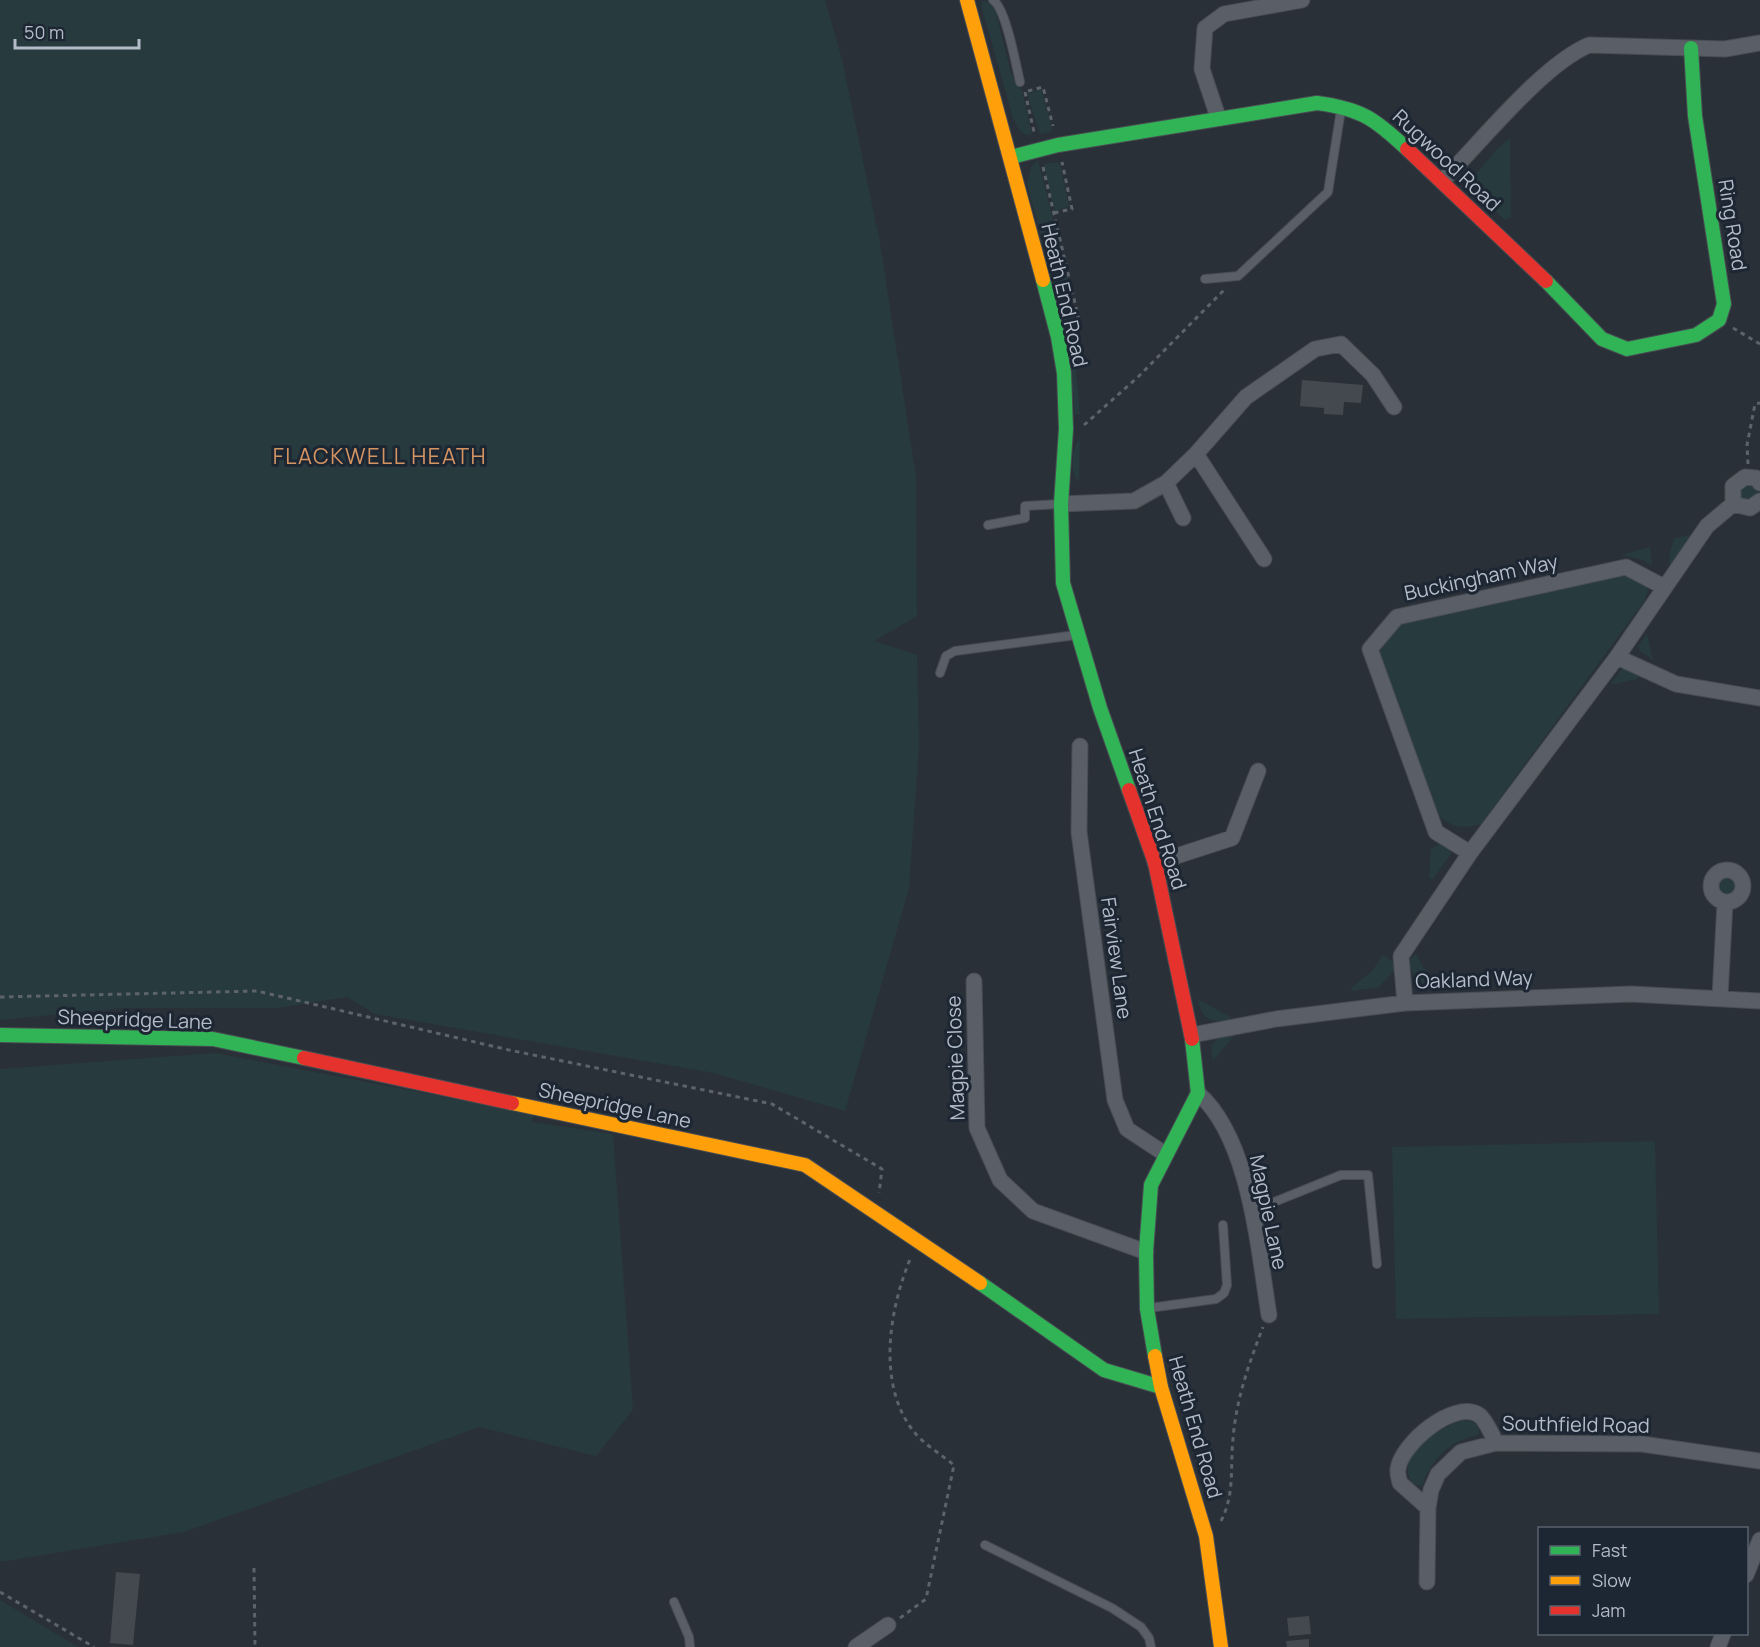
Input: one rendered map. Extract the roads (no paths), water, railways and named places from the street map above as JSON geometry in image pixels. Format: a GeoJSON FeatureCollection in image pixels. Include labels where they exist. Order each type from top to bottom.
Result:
{"type":"FeatureCollection","features":[{"type":"Feature","properties":{"kind":"street","name":"Heath End Road"},"geometry":{"type":"LineString","coordinates":[[968,0],[1011,157],[1061,355],[1066,429],[1061,504],[1063,583],[1100,708],[1155,863],[1192,1035],[1198,1093],[1151,1185],[1146,1252],[1147,1309],[1161,1387],[1206,1536],[1221,1647]]}},
{"type":"Feature","properties":{"kind":"street"},"geometry":{"type":"LineString","coordinates":[[1218,117],[1202,69],[1205,28],[1224,14],[1302,0]]}},
{"type":"Feature","properties":{"kind":"street"},"geometry":{"type":"LineString","coordinates":[[1442,181],[1570,53],[1590,45],[1725,49],[1760,43]]}},
{"type":"Feature","properties":{"kind":"street","name":"Ring Road"},"geometry":{"type":"LineString","coordinates":[[1602,339],[1627,349],[1696,335],[1719,320],[1724,304],[1695,116],[1691,48]]}},
{"type":"Feature","properties":{"kind":"street","name":"Rugwood Road"},"geometry":{"type":"LineString","coordinates":[[1011,157],[1218,117],[1317,103],[1341,106],[1376,120],[1442,181],[1602,339]]}},
{"type":"Feature","properties":{"kind":"street"},"geometry":{"type":"LineString","coordinates":[[1061,504],[1134,501],[1166,483],[1196,454],[1246,398],[1315,349],[1341,344],[1373,375],[1394,407]]}},
{"type":"Feature","properties":{"kind":"street"},"geometry":{"type":"LineString","coordinates":[[1196,454],[1264,559]]}},
{"type":"Feature","properties":{"kind":"street"},"geometry":{"type":"LineString","coordinates":[[1405,1003],[1401,956],[1470,853],[1617,657],[1707,526],[1733,504],[1733,486],[1745,477],[1755,480]]}},
{"type":"Feature","properties":{"kind":"street"},"geometry":{"type":"LineString","coordinates":[[1166,483],[1183,518]]}},
{"type":"Feature","properties":{"kind":"street"},"geometry":{"type":"LineString","coordinates":[[1733,504],[1750,508],[1760,501]]}},
{"type":"Feature","properties":{"kind":"street","name":"Buckingham Way"},"geometry":{"type":"LineString","coordinates":[[1470,853],[1436,832],[1370,648],[1397,617],[1626,567],[1664,587]]}},
{"type":"Feature","properties":{"kind":"street"},"geometry":{"type":"LineString","coordinates":[[1617,657],[1676,684],[1760,698]]}},
{"type":"Feature","properties":{"kind":"street","name":"Fairview Lane"},"geometry":{"type":"LineString","coordinates":[[1080,746],[1079,831],[1115,1100],[1127,1129],[1165,1154]]}},
{"type":"Feature","properties":{"kind":"street"},"geometry":{"type":"LineString","coordinates":[[1155,863],[1232,838],[1258,771]]}},
{"type":"Feature","properties":{"kind":"street"},"geometry":{"type":"LineString","coordinates":[[1720,997],[1725,902]]}},
{"type":"Feature","properties":{"kind":"street","name":"Magpie Close"},"geometry":{"type":"LineString","coordinates":[[974,981],[977,1128],[1000,1180],[1034,1211],[1146,1252]]}},
{"type":"Feature","properties":{"kind":"street","name":"Oakland Way"},"geometry":{"type":"LineString","coordinates":[[1192,1035],[1276,1019],[1405,1003],[1631,994],[1720,997],[1760,1001]]}},
{"type":"Feature","properties":{"kind":"street","name":"Sheepridge Lane"},"geometry":{"type":"LineString","coordinates":[[0,1035],[213,1039],[805,1165],[877,1212],[1104,1370],[1161,1387]]}},
{"type":"Feature","properties":{"kind":"street","name":"Magpie Lane"},"geometry":{"type":"LineString","coordinates":[[1198,1093],[1214,1108],[1232,1141],[1252,1211],[1269,1315]]}},
{"type":"Feature","properties":{"kind":"street"},"geometry":{"type":"LineString","coordinates":[[1428,1508],[1400,1483],[1398,1468],[1407,1451],[1430,1427],[1451,1413],[1466,1410],[1481,1416],[1496,1443]]}},
{"type":"Feature","properties":{"kind":"street","name":"Southfield Road"},"geometry":{"type":"LineString","coordinates":[[1427,1582],[1428,1508],[1431,1490],[1438,1474],[1461,1452],[1496,1443],[1642,1444],[1760,1461]]}},
{"type":"Feature","properties":{"kind":"street"},"geometry":{"type":"LineString","coordinates":[[1748,1570],[1760,1540]]}},
{"type":"Feature","properties":{"kind":"street"},"geometry":{"type":"LineString","coordinates":[[856,1647],[888,1626]]}},
{"type":"Feature","properties":{"kind":"lane"},"geometry":{"type":"LineString","coordinates":[[993,0],[998,3],[1004,20],[1020,82]]}},
{"type":"Feature","properties":{"kind":"lane"},"geometry":{"type":"LineString","coordinates":[[1205,279],[1238,276],[1328,192],[1340,116]]}},
{"type":"Feature","properties":{"kind":"lane"},"geometry":{"type":"LineString","coordinates":[[988,525],[1025,518],[1025,506],[1061,504]]}},
{"type":"Feature","properties":{"kind":"lane"},"geometry":{"type":"LineString","coordinates":[[940,673],[946,656],[955,651],[1077,635]]}},
{"type":"Feature","properties":{"kind":"lane"},"geometry":{"type":"LineString","coordinates":[[1252,1211],[1341,1175],[1368,1175],[1377,1264]]}},
{"type":"Feature","properties":{"kind":"lane"},"geometry":{"type":"LineString","coordinates":[[1147,1309],[1216,1299],[1224,1293],[1227,1285],[1223,1225]]}},
{"type":"Feature","properties":{"kind":"lane"},"geometry":{"type":"LineString","coordinates":[[985,1545],[1112,1608],[1141,1627],[1149,1638],[1151,1647]]}},
{"type":"Feature","properties":{"kind":"lane"},"geometry":{"type":"LineString","coordinates":[[674,1602],[689,1637],[690,1647]]}},
{"type":"Feature","properties":{"kind":"district","name":"FLACKWELL HEATH"},"geometry":{"type":"Point","coordinates":[380,456]}}]}
